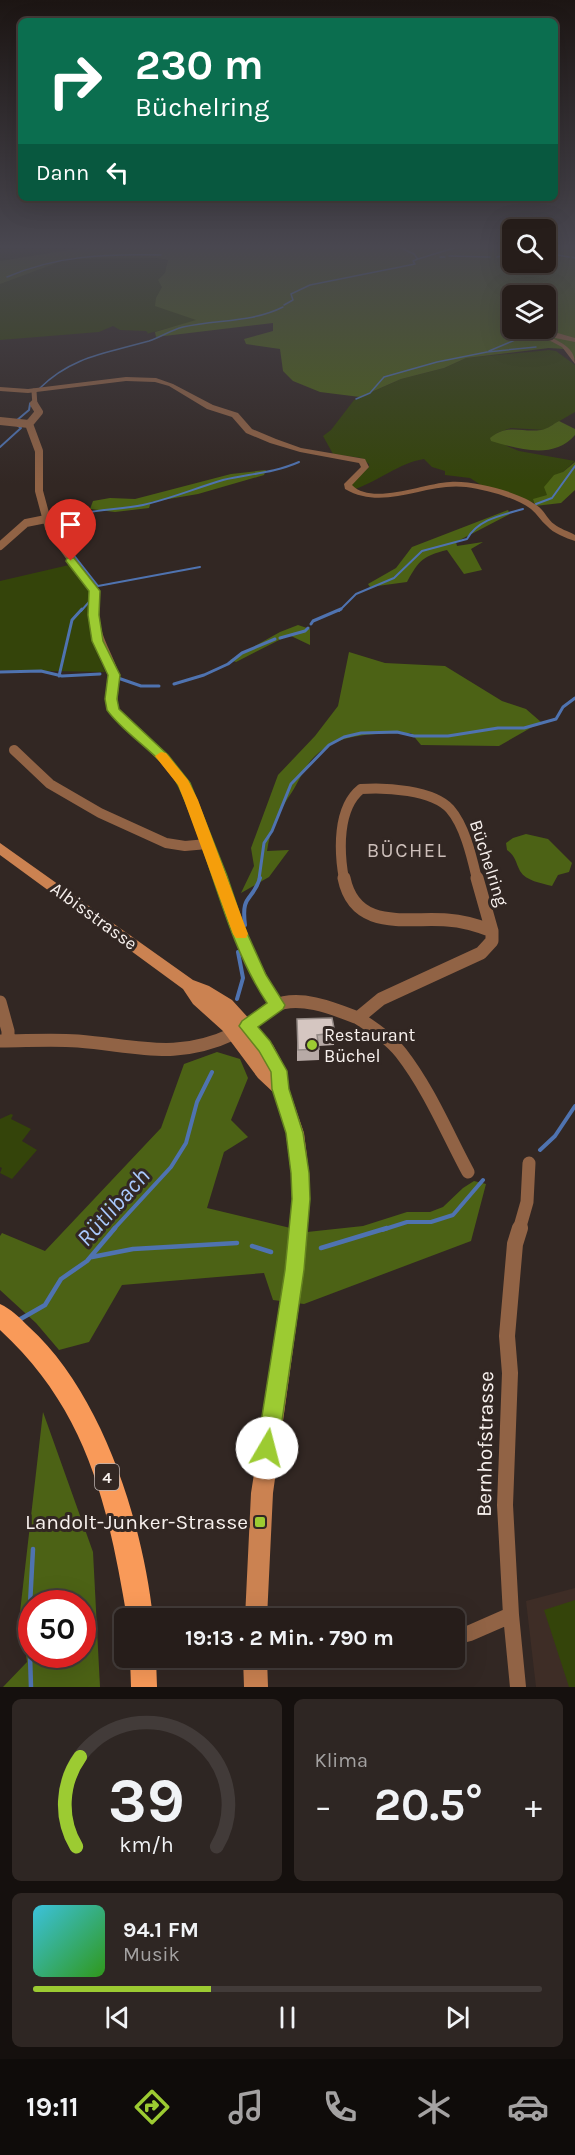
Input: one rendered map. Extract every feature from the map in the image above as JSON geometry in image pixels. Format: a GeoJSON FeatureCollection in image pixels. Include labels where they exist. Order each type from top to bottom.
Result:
{"type":"FeatureCollection","features":[{"type":"Feature","properties":{"kind":"main road","name":"Albisstrasse"},"geometry":{"type":"LineString","coordinates":[[0,848],[188,985],[194,996],[241,1029],[267,1077],[281,1089],[295,1133],[301,1199],[295,1270],[264,1471],[256,1608]]}},
{"type":"Feature","properties":{"kind":"main road","name":"4"},"geometry":{"type":"LineString","coordinates":[[0,1315],[36,1352],[62,1384],[87,1428],[106,1471],[123,1528],[138,1608]]}},
{"type":"Feature","properties":{"kind":"main road"},"geometry":{"type":"LineString","coordinates":[[143,1668],[144,1687]]}},
{"type":"Feature","properties":{"kind":"main road"},"geometry":{"type":"LineString","coordinates":[[255,1668],[256,1687]]}},
{"type":"Feature","properties":{"kind":"street"},"geometry":{"type":"LineString","coordinates":[[575,339],[551,333],[544,336],[564,346],[575,362]]}},
{"type":"Feature","properties":{"kind":"street"},"geometry":{"type":"LineString","coordinates":[[0,389],[34,391],[126,379],[156,380],[210,407],[235,415],[249,431],[273,441],[300,450],[362,461],[365,467],[348,484],[354,491],[387,495],[420,491],[446,484],[465,485],[531,505],[551,526],[575,538]]}},
{"type":"Feature","properties":{"kind":"street"},"geometry":{"type":"LineString","coordinates":[[29,424],[39,412],[33,403],[34,391]]}},
{"type":"Feature","properties":{"kind":"street"},"geometry":{"type":"LineString","coordinates":[[0,421],[29,424]]}},
{"type":"Feature","properties":{"kind":"street"},"geometry":{"type":"LineString","coordinates":[[29,424],[39,451],[39,491],[46,519],[58,544],[94,591],[94,615],[98,641],[114,675],[111,699],[113,710],[163,758],[183,783],[236,924],[259,978],[277,1005]]}},
{"type":"Feature","properties":{"kind":"street"},"geometry":{"type":"LineString","coordinates":[[0,546],[26,523],[46,519]]}},
{"type":"Feature","properties":{"kind":"street"},"geometry":{"type":"LineString","coordinates":[[14,750],[50,784],[100,813],[166,843],[184,846],[207,844]]}},
{"type":"Feature","properties":{"kind":"street","name":"Büchelring"},"geometry":{"type":"LineString","coordinates":[[358,1018],[381,999],[481,952],[492,940],[492,931],[467,842],[455,817],[445,805],[432,798],[387,787],[366,787],[354,794],[347,807],[343,823],[342,859],[347,892],[354,905],[366,913],[387,919],[451,920],[492,931]]}},
{"type":"Feature","properties":{"kind":"street"},"geometry":{"type":"LineString","coordinates":[[0,1002],[8,1031],[4,1041],[77,1041],[160,1052],[198,1047],[241,1029],[277,1005],[290,1003],[326,1007],[358,1018],[377,1030],[402,1053],[468,1172]]}},
{"type":"Feature","properties":{"kind":"street","name":"Bernhofstrasse"},"geometry":{"type":"LineString","coordinates":[[518,1687],[511,1615],[505,1505],[510,1373],[507,1336],[515,1244],[527,1202],[529,1163]]}},
{"type":"Feature","properties":{"kind":"street"},"geometry":{"type":"LineString","coordinates":[[465,1634],[511,1615]]}},
{"type":"Feature","properties":{"kind":"shaded area"},"geometry":{"type":"Polygon","coordinates":[[[575,1588],[575,1687],[536,1687],[526,1601],[575,1588]]]}},
{"type":"Feature","properties":{"kind":"green space"},"geometry":{"type":"Polygon","coordinates":[[[0,327],[111,327],[99,332],[0,340],[0,327]]]}},
{"type":"Feature","properties":{"kind":"green space"},"geometry":{"type":"Polygon","coordinates":[[[114,327],[174,327],[146,334],[148,333],[146,331],[120,330],[114,327]]]}},
{"type":"Feature","properties":{"kind":"green space"},"geometry":{"type":"Polygon","coordinates":[[[173,327],[242,327],[156,337],[155,332],[173,327]]]}},
{"type":"Feature","properties":{"kind":"green space"},"geometry":{"type":"Polygon","coordinates":[[[273,327],[502,327],[502,339],[556,339],[556,327],[575,327],[575,360],[565,349],[549,348],[466,358],[444,368],[401,379],[360,397],[320,392],[293,381],[283,371],[280,349],[246,344],[244,339],[273,331],[273,327]]]}},
{"type":"Feature","properties":{"kind":"green space"},"geometry":{"type":"Polygon","coordinates":[[[556,351],[575,365],[575,412],[544,430],[511,428],[497,433],[507,446],[519,451],[575,461],[563,472],[547,495],[533,500],[534,503],[481,485],[470,478],[445,475],[445,471],[432,467],[424,459],[406,464],[355,489],[351,486],[354,480],[369,467],[369,464],[361,458],[333,454],[323,436],[331,430],[354,400],[401,379],[444,368],[466,358],[556,351]]]}},
{"type":"Feature","properties":{"kind":"green space"},"geometry":{"type":"Polygon","coordinates":[[[559,421],[575,429],[575,435],[557,448],[524,449],[491,441],[490,438],[497,433],[509,430],[544,429],[559,421]]]}},
{"type":"Feature","properties":{"kind":"green space"},"geometry":{"type":"Polygon","coordinates":[[[575,462],[575,490],[561,503],[535,506],[533,499],[547,495],[544,487],[554,475],[563,472],[575,462]]]}},
{"type":"Feature","properties":{"kind":"green space"},"geometry":{"type":"Polygon","coordinates":[[[266,470],[264,475],[198,494],[151,502],[149,508],[115,512],[90,509],[93,501],[110,498],[135,499],[231,474],[266,470]]]}},
{"type":"Feature","properties":{"kind":"green space"},"geometry":{"type":"Polygon","coordinates":[[[508,510],[510,514],[456,542],[457,546],[483,542],[471,549],[482,570],[464,574],[447,550],[432,554],[422,560],[407,582],[370,587],[368,584],[396,568],[412,547],[508,510]]]}},
{"type":"Feature","properties":{"kind":"green space"},"geometry":{"type":"Polygon","coordinates":[[[69,565],[92,592],[92,642],[105,672],[0,670],[0,581],[69,565]]]}},
{"type":"Feature","properties":{"kind":"green space"},"geometry":{"type":"Polygon","coordinates":[[[298,625],[310,629],[310,645],[289,635],[236,662],[230,660],[280,632],[298,625]]]}},
{"type":"Feature","properties":{"kind":"green space"},"geometry":{"type":"Polygon","coordinates":[[[349,652],[385,663],[445,666],[502,701],[526,709],[541,722],[499,746],[421,745],[411,733],[373,734],[335,742],[314,757],[276,820],[267,851],[289,850],[269,877],[241,893],[254,866],[251,848],[278,775],[315,736],[338,706],[349,652]]]}},
{"type":"Feature","properties":{"kind":"green space"},"geometry":{"type":"Polygon","coordinates":[[[526,834],[548,839],[572,863],[569,872],[558,875],[552,886],[526,877],[507,850],[506,843],[526,834]]]}},
{"type":"Feature","properties":{"kind":"green space"},"geometry":{"type":"Polygon","coordinates":[[[217,1052],[240,1059],[248,1078],[231,1120],[248,1137],[224,1152],[207,1208],[307,1232],[363,1226],[407,1212],[430,1212],[443,1207],[474,1181],[486,1184],[471,1241],[304,1304],[273,1300],[264,1273],[122,1285],[89,1342],[59,1350],[36,1323],[0,1290],[0,1236],[2,1233],[45,1251],[161,1128],[184,1064],[217,1052]]]}},
{"type":"Feature","properties":{"kind":"green space"},"geometry":{"type":"Polygon","coordinates":[[[13,1115],[11,1119],[31,1129],[22,1141],[37,1150],[12,1179],[0,1173],[2,1168],[0,1167],[0,1119],[13,1115]]]}},
{"type":"Feature","properties":{"kind":"green space"},"geometry":{"type":"Polygon","coordinates":[[[43,1412],[93,1552],[95,1590],[23,1590],[43,1412]]]}},
{"type":"Feature","properties":{"kind":"green space"},"geometry":{"type":"Polygon","coordinates":[[[575,1600],[575,1687],[569,1687],[544,1610],[575,1600]]]}},
{"type":"Feature","properties":{"kind":"green space"},"geometry":{"type":"Polygon","coordinates":[[[96,1610],[100,1687],[3,1687],[21,1668],[96,1668],[96,1610]]]}},
{"type":"Feature","properties":{"kind":"building"},"geometry":{"type":"Polygon","coordinates":[[[332,1018],[335,1033],[317,1035],[319,1049],[298,1050],[297,1019],[332,1018]]]}},
{"type":"Feature","properties":{"kind":"waterway"},"geometry":{"type":"LineString","coordinates":[[40,388],[52,377],[78,362],[149,341],[184,327]]}},
{"type":"Feature","properties":{"kind":"waterway"},"geometry":{"type":"LineString","coordinates":[[489,351],[515,340]]}},
{"type":"Feature","properties":{"kind":"waterway"},"geometry":{"type":"LineString","coordinates":[[356,399],[370,393],[384,377],[437,362],[487,352],[536,347]]}},
{"type":"Feature","properties":{"kind":"waterway"},"geometry":{"type":"LineString","coordinates":[[16,421],[29,410],[30,404]]}},
{"type":"Feature","properties":{"kind":"waterway"},"geometry":{"type":"LineString","coordinates":[[0,447],[21,428],[18,426]]}},
{"type":"Feature","properties":{"kind":"waterway"},"geometry":{"type":"LineString","coordinates":[[57,534],[55,528],[75,516],[143,505],[223,480],[271,471],[299,462]]}},
{"type":"Feature","properties":{"kind":"waterway"},"geometry":{"type":"LineString","coordinates":[[536,504],[552,498],[575,466]]}},
{"type":"Feature","properties":{"kind":"waterway"},"geometry":{"type":"LineString","coordinates":[[341,609],[356,594],[394,578],[422,551],[467,539],[484,522],[523,509]]}},
{"type":"Feature","properties":{"kind":"waterway"},"geometry":{"type":"LineString","coordinates":[[61,539],[98,586],[200,567]]}},
{"type":"Feature","properties":{"kind":"waterway"},"geometry":{"type":"LineString","coordinates":[[81,611],[89,602],[91,593]]}},
{"type":"Feature","properties":{"kind":"waterway"},"geometry":{"type":"LineString","coordinates":[[59,675],[72,620],[82,609]]}},
{"type":"Feature","properties":{"kind":"waterway"},"geometry":{"type":"LineString","coordinates":[[311,624],[341,609]]}},
{"type":"Feature","properties":{"kind":"waterway"},"geometry":{"type":"LineString","coordinates":[[280,638],[305,631],[308,628]]}},
{"type":"Feature","properties":{"kind":"waterway"},"geometry":{"type":"LineString","coordinates":[[174,684],[204,675],[228,664],[242,653],[275,639]]}},
{"type":"Feature","properties":{"kind":"waterway"},"geometry":{"type":"LineString","coordinates":[[0,672],[41,671],[59,675]]}},
{"type":"Feature","properties":{"kind":"waterway"},"geometry":{"type":"LineString","coordinates":[[59,675],[100,674]]}},
{"type":"Feature","properties":{"kind":"waterway"},"geometry":{"type":"LineString","coordinates":[[118,678],[141,686],[159,686]]}},
{"type":"Feature","properties":{"kind":"waterway"},"geometry":{"type":"LineString","coordinates":[[259,879],[264,843],[272,831],[291,784],[329,745],[344,737],[361,733],[397,732],[414,736],[448,736],[498,728],[524,728],[556,719],[563,707],[575,698]]}},
{"type":"Feature","properties":{"kind":"waterway"},"geometry":{"type":"LineString","coordinates":[[245,925],[246,903],[260,878]]}},
{"type":"Feature","properties":{"kind":"waterway"},"geometry":{"type":"LineString","coordinates":[[237,999],[243,978],[238,952]]}},
{"type":"Feature","properties":{"kind":"waterway","name":"Rütlibach"},"geometry":{"type":"LineString","coordinates":[[113,1230],[171,1167],[186,1143],[197,1102],[212,1072]]}},
{"type":"Feature","properties":{"kind":"waterway"},"geometry":{"type":"LineString","coordinates":[[540,1150],[555,1136],[575,1106]]}},
{"type":"Feature","properties":{"kind":"waterway"},"geometry":{"type":"LineString","coordinates":[[382,1230],[407,1222],[431,1222],[453,1215],[483,1180]]}},
{"type":"Feature","properties":{"kind":"waterway","name":"Rütlibach"},"geometry":{"type":"LineString","coordinates":[[17,1321],[45,1305],[61,1279],[87,1261],[115,1228]]}},
{"type":"Feature","properties":{"kind":"waterway"},"geometry":{"type":"LineString","coordinates":[[321,1248],[387,1228]]}},
{"type":"Feature","properties":{"kind":"waterway"},"geometry":{"type":"LineString","coordinates":[[92,1257],[133,1249],[237,1243]]}},
{"type":"Feature","properties":{"kind":"waterway"},"geometry":{"type":"LineString","coordinates":[[252,1246],[271,1252]]}},
{"type":"Feature","properties":{"kind":"waterway"},"geometry":{"type":"LineString","coordinates":[[31,1687],[29,1623],[33,1549]]}},
{"type":"Feature","properties":{"kind":"slow traffic"},"geometry":{"type":"LineString","coordinates":[[161,756],[183,783],[191,800],[241,934]]}},
{"type":"Feature","properties":{"kind":"place","name":"Restaurant Büchel"},"geometry":{"type":"Point","coordinates":[312,1045]}},
{"type":"Feature","properties":{"kind":"place","name":"Landolt-Junker-Strasse"},"geometry":{"type":"Point","coordinates":[260,1522]}},
{"type":"Feature","properties":{"kind":"district","name":"BÜCHEL"},"geometry":{"type":"Point","coordinates":[407,850]}},
{"type":"Feature","properties":{"kind":"route"},"geometry":{"type":"LineString","coordinates":[[71,561],[94,591],[94,615],[98,641],[114,675],[111,699],[113,710],[163,758],[183,783],[227,894],[236,924],[259,978],[277,1005],[247,1026],[264,1046],[279,1071],[281,1089],[295,1133],[300,1173],[301,1199],[295,1270],[267,1448]]}}]}
